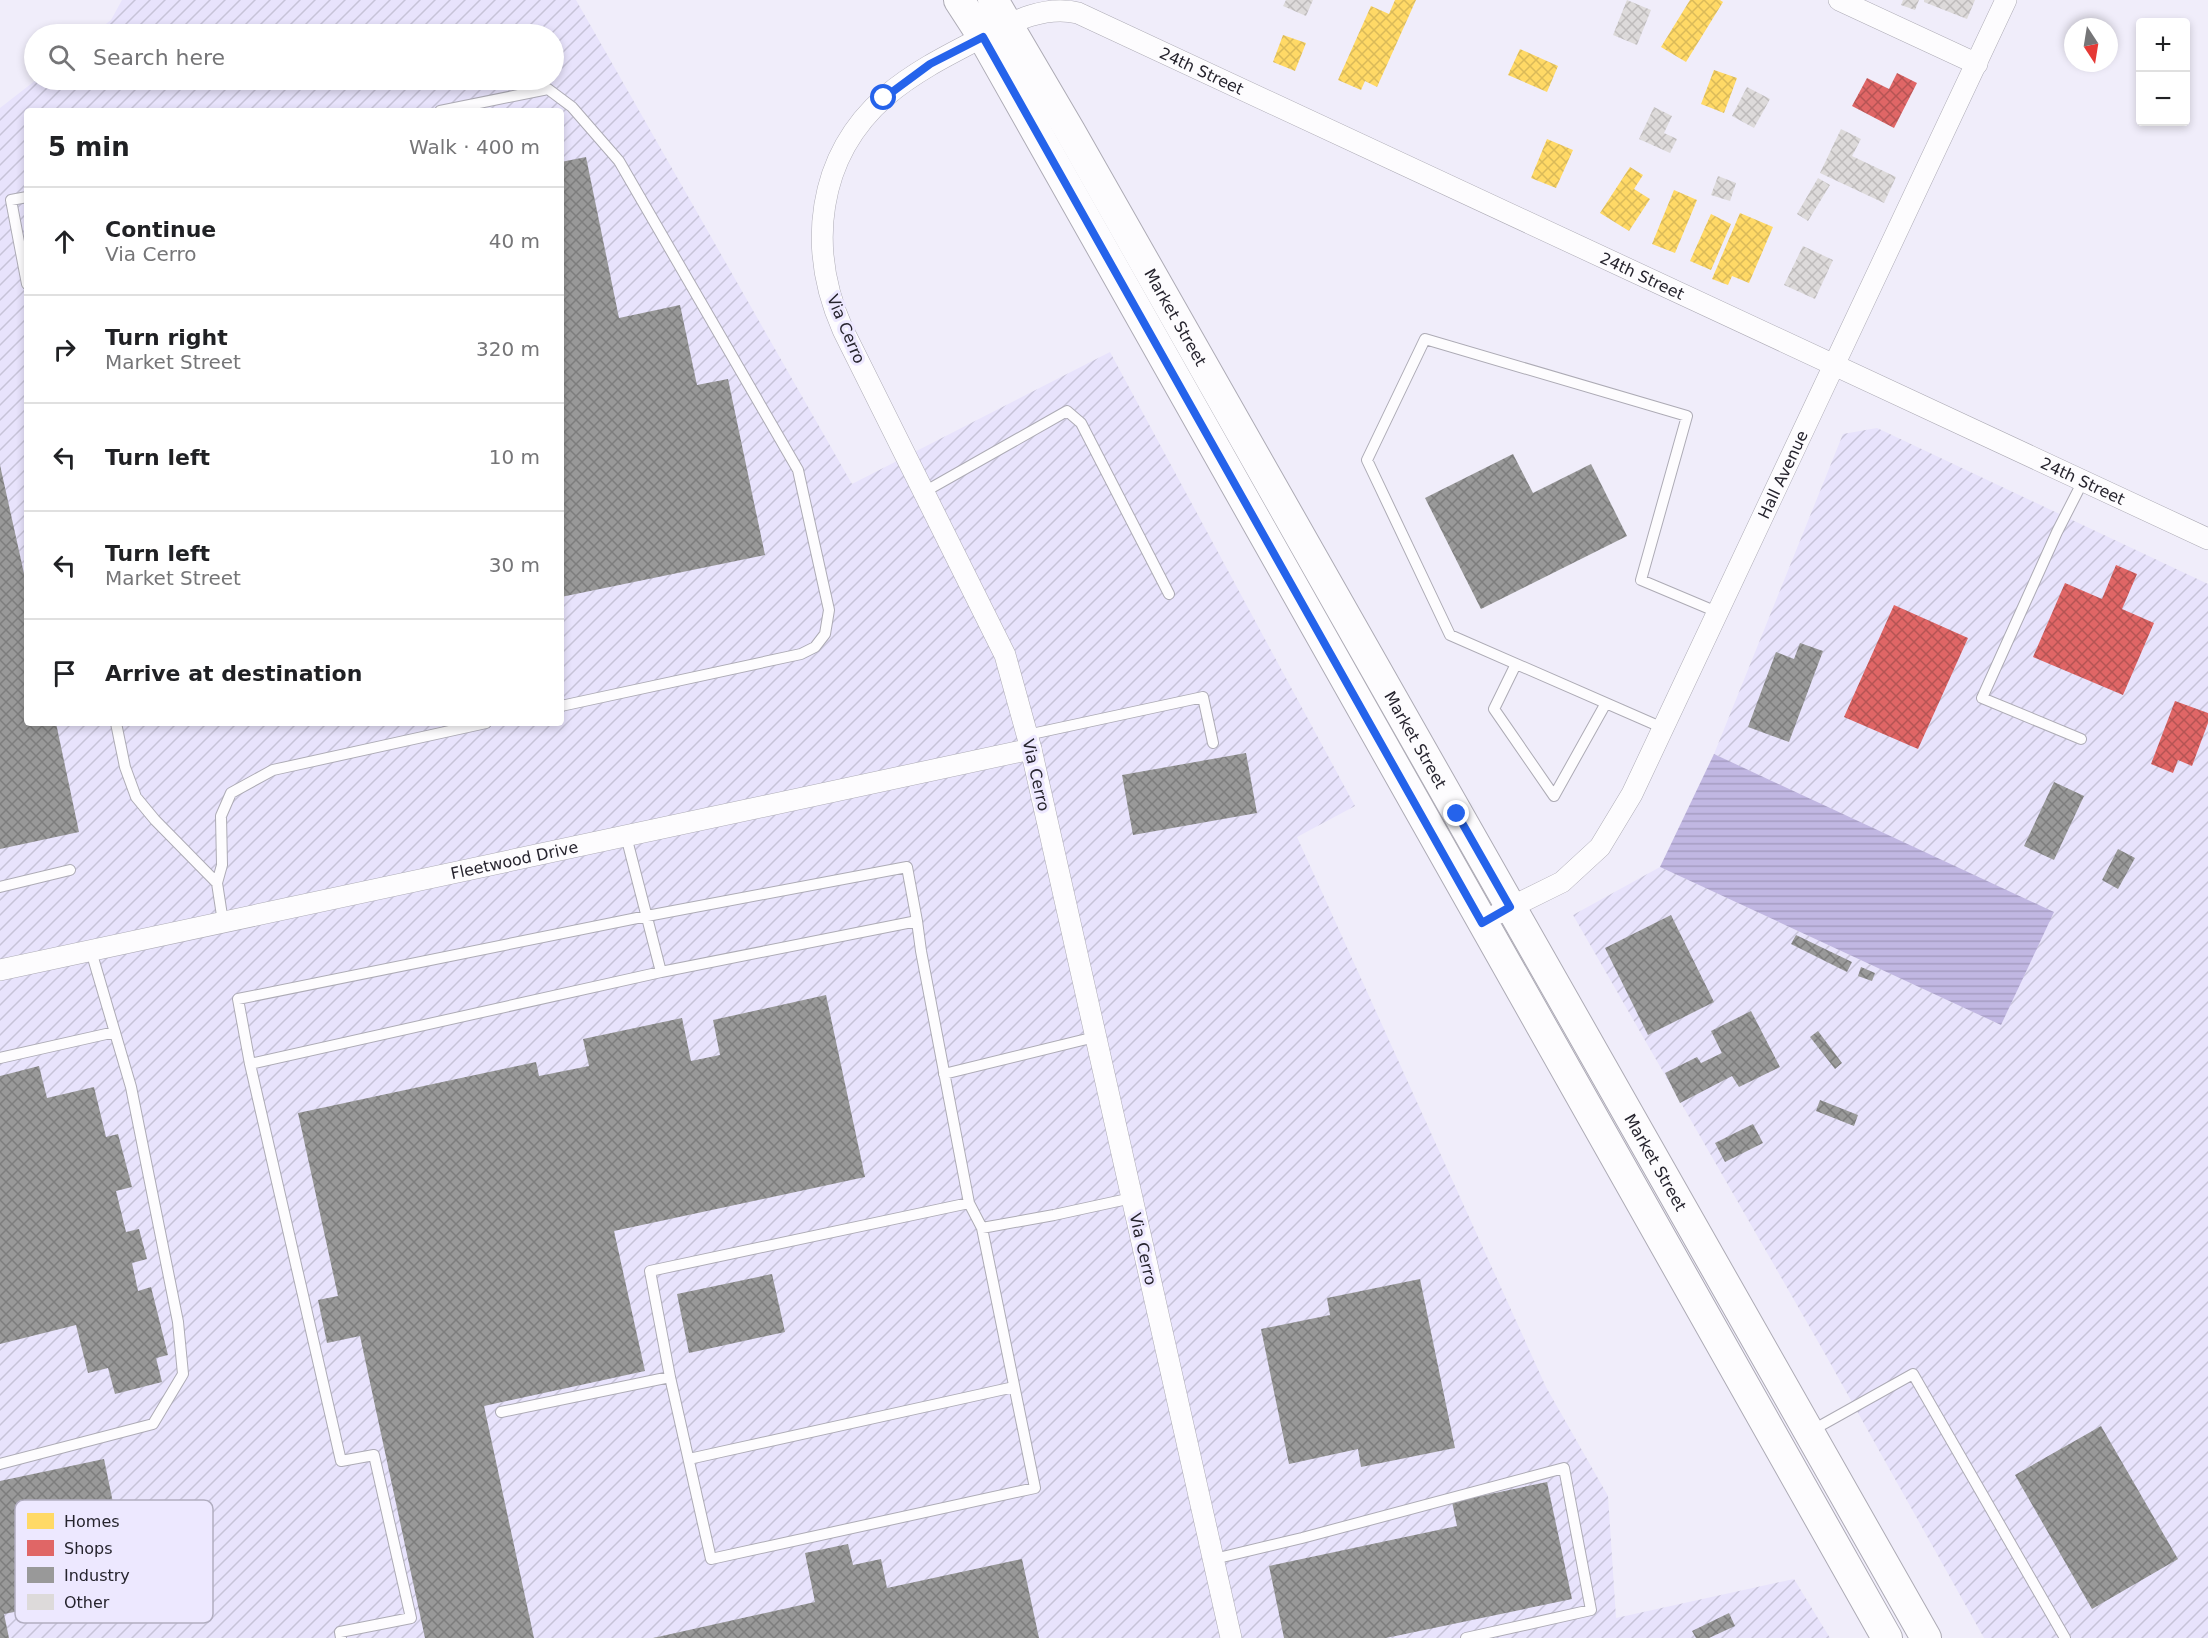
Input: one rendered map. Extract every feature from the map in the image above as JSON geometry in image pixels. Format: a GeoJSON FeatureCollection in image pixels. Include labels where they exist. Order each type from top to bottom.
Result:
{"type":"FeatureCollection","features":[{"type":"Feature","properties":{"kind":"main road","name":"Market Street"},"geometry":{"type":"LineString","coordinates":[[959,0],[995,20],[1510,907],[1926,1638]]}},
{"type":"Feature","properties":{"kind":"main road","name":"Market Street"},"geometry":{"type":"LineString","coordinates":[[995,20],[1482,923],[1887,1638]]}},
{"type":"Feature","properties":{"kind":"street"},"geometry":{"type":"LineString","coordinates":[[1839,0],[1977,64]]}},
{"type":"Feature","properties":{"kind":"street","name":"Hall Avenue"},"geometry":{"type":"LineString","coordinates":[[1482,923],[1562,882],[1600,847],[1632,794],[2006,0]]}},
{"type":"Feature","properties":{"kind":"street","name":"24th Street"},"geometry":{"type":"LineString","coordinates":[[995,20],[1075,7],[1834,366],[2208,539]]}},
{"type":"Feature","properties":{"kind":"street","name":"Via Cerro"},"geometry":{"type":"LineString","coordinates":[[995,20],[896,88],[861,122],[829,179],[822,211],[823,262],[835,311],[1005,655],[1029,742],[1231,1638]]}},
{"type":"Feature","properties":{"kind":"street","name":"Fleetwood Drive"},"geometry":{"type":"LineString","coordinates":[[0,970],[626,836],[1029,742]]}},
{"type":"Feature","properties":{"kind":"lane"},"geometry":{"type":"LineString","coordinates":[[454,108],[539,90]]}},
{"type":"Feature","properties":{"kind":"lane"},"geometry":{"type":"LineString","coordinates":[[551,90],[572,107],[619,161],[798,470],[829,610],[825,634],[814,647],[801,654],[564,705]]}},
{"type":"Feature","properties":{"kind":"lane"},"geometry":{"type":"LineString","coordinates":[[24,197],[5,201],[24,273]]}},
{"type":"Feature","properties":{"kind":"lane"},"geometry":{"type":"LineString","coordinates":[[1663,728],[1449,635],[1367,460],[1425,339],[1687,416],[1641,580],[1717,612]]}},
{"type":"Feature","properties":{"kind":"lane"},"geometry":{"type":"LineString","coordinates":[[924,492],[1067,411],[1081,423],[1169,594]]}},
{"type":"Feature","properties":{"kind":"lane"},"geometry":{"type":"LineString","coordinates":[[2081,739],[1982,698],[2057,532],[2083,481]]}},
{"type":"Feature","properties":{"kind":"lane"},"geometry":{"type":"LineString","coordinates":[[1516,664],[1494,709],[1554,796],[1606,703]]}},
{"type":"Feature","properties":{"kind":"lane"},"geometry":{"type":"LineString","coordinates":[[1029,742],[1203,697],[1212,743]]}},
{"type":"Feature","properties":{"kind":"lane"},"geometry":{"type":"LineString","coordinates":[[117,726],[125,767],[136,797],[155,820],[217,883]]}},
{"type":"Feature","properties":{"kind":"lane"},"geometry":{"type":"LineString","coordinates":[[223,922],[217,883],[222,865],[221,816],[231,793],[273,770],[472,726]]}},
{"type":"Feature","properties":{"kind":"lane"},"geometry":{"type":"LineString","coordinates":[[626,836],[661,972]]}},
{"type":"Feature","properties":{"kind":"lane"},"geometry":{"type":"LineString","coordinates":[[341,1638],[340,1632],[411,1618],[374,1455],[341,1461],[250,1064],[238,999],[647,916],[907,867],[969,1203],[982,1228],[1035,1488],[711,1559],[670,1377],[650,1271],[969,1203]]}},
{"type":"Feature","properties":{"kind":"lane"},"geometry":{"type":"LineString","coordinates":[[0,887],[70,870]]}},
{"type":"Feature","properties":{"kind":"lane"},"geometry":{"type":"LineString","coordinates":[[250,1064],[661,972],[917,921]]}},
{"type":"Feature","properties":{"kind":"lane"},"geometry":{"type":"LineString","coordinates":[[0,1464],[153,1424],[183,1374],[179,1332],[131,1087],[91,951]]}},
{"type":"Feature","properties":{"kind":"lane"},"geometry":{"type":"LineString","coordinates":[[0,1058],[115,1032]]}},
{"type":"Feature","properties":{"kind":"lane"},"geometry":{"type":"LineString","coordinates":[[944,1074],[1095,1037]]}},
{"type":"Feature","properties":{"kind":"lane"},"geometry":{"type":"LineString","coordinates":[[982,1228],[1054,1215],[1132,1197]]}},
{"type":"Feature","properties":{"kind":"lane"},"geometry":{"type":"LineString","coordinates":[[1809,1432],[1913,1374],[2065,1638]]}},
{"type":"Feature","properties":{"kind":"lane"},"geometry":{"type":"LineString","coordinates":[[501,1413],[670,1377]]}},
{"type":"Feature","properties":{"kind":"lane"},"geometry":{"type":"LineString","coordinates":[[688,1459],[1014,1387]]}},
{"type":"Feature","properties":{"kind":"lane"},"geometry":{"type":"LineString","coordinates":[[1214,1559],[1302,1538],[1564,1468],[1592,1610],[1466,1638]]}},
{"type":"Feature","properties":{"kind":"shaded area"},"geometry":{"type":"Polygon","coordinates":[[[122,0],[576,0],[852,484],[1110,352],[1355,806],[1297,837],[1546,1387],[1608,1496],[1616,1618],[1794,1579],[1830,1638],[0,1638],[0,108],[24,89],[564,90],[564,24],[106,24],[111,20],[122,0]]]}},
{"type":"Feature","properties":{"kind":"shaded area"},"geometry":{"type":"Polygon","coordinates":[[[1877,428],[2208,584],[2208,1638],[1984,1638],[1820,1345],[1573,915],[1660,867],[2001,1025],[2053,912],[1714,754],[1843,434],[1877,428]]]}},
{"type":"Feature","properties":{"kind":"shaded area"},"geometry":{"type":"Polygon","coordinates":[[[1714,754],[2054,912],[2001,1025],[1660,867],[1714,754]]]}},
{"type":"Feature","properties":{"kind":"building: Homes"},"geometry":{"type":"Polygon","coordinates":[[[1395,0],[1416,0],[1377,87],[1365,81],[1361,90],[1338,80],[1371,6],[1389,14],[1395,0]]]}},
{"type":"Feature","properties":{"kind":"building: Homes"},"geometry":{"type":"Polygon","coordinates":[[[1690,0],[1720,0],[1723,2],[1686,62],[1661,47],[1690,0]]]}},
{"type":"Feature","properties":{"kind":"building: Homes"},"geometry":{"type":"Polygon","coordinates":[[[1283,35],[1306,43],[1295,71],[1273,62],[1283,35]]]}},
{"type":"Feature","properties":{"kind":"building: Homes"},"geometry":{"type":"Polygon","coordinates":[[[1520,49],[1558,66],[1547,92],[1508,75],[1520,49]]]}},
{"type":"Feature","properties":{"kind":"building: Homes"},"geometry":{"type":"Polygon","coordinates":[[[1714,70],[1737,78],[1724,113],[1701,104],[1714,70]]]}},
{"type":"Feature","properties":{"kind":"building: Homes"},"geometry":{"type":"Polygon","coordinates":[[[1547,139],[1573,150],[1556,188],[1531,178],[1547,139]]]}},
{"type":"Feature","properties":{"kind":"building: Homes"},"geometry":{"type":"Polygon","coordinates":[[[1630,167],[1643,175],[1634,189],[1650,199],[1629,231],[1600,213],[1630,167]]]}},
{"type":"Feature","properties":{"kind":"building: Homes"},"geometry":{"type":"Polygon","coordinates":[[[1674,190],[1697,200],[1675,253],[1652,244],[1674,190]]]}},
{"type":"Feature","properties":{"kind":"building: Homes"},"geometry":{"type":"Polygon","coordinates":[[[1740,213],[1773,227],[1749,283],[1732,276],[1728,285],[1712,279],[1740,213]]]}},
{"type":"Feature","properties":{"kind":"building: Homes"},"geometry":{"type":"Polygon","coordinates":[[[1711,214],[1731,224],[1711,270],[1690,261],[1711,214]]]}},
{"type":"Feature","properties":{"kind":"building: Shops"},"geometry":{"type":"Polygon","coordinates":[[[1897,73],[1917,83],[1894,128],[1852,106],[1867,78],[1889,89],[1897,73]]]}},
{"type":"Feature","properties":{"kind":"building: Shops"},"geometry":{"type":"Polygon","coordinates":[[[2116,565],[2137,574],[2122,609],[2154,623],[2123,695],[2033,657],[2065,583],[2102,599],[2116,565]]]}},
{"type":"Feature","properties":{"kind":"building: Shops"},"geometry":{"type":"Polygon","coordinates":[[[1894,605],[1968,638],[1918,749],[1844,717],[1894,605]]]}},
{"type":"Feature","properties":{"kind":"building: Shops"},"geometry":{"type":"Polygon","coordinates":[[[2175,701],[2208,713],[2208,723],[2192,766],[2178,760],[2173,773],[2151,764],[2175,701]]]}},
{"type":"Feature","properties":{"kind":"building: Industry"},"geometry":{"type":"Polygon","coordinates":[[[586,157],[619,318],[680,305],[697,385],[728,379],[765,555],[564,596],[564,161],[586,157]]]}},
{"type":"Feature","properties":{"kind":"building: Industry"},"geometry":{"type":"Polygon","coordinates":[[[1513,454],[1533,493],[1591,464],[1627,536],[1481,609],[1425,498],[1513,454]]]}},
{"type":"Feature","properties":{"kind":"building: Industry"},"geometry":{"type":"Polygon","coordinates":[[[0,465],[24,573],[24,726],[57,726],[79,832],[0,849],[0,465]]]}},
{"type":"Feature","properties":{"kind":"building: Industry"},"geometry":{"type":"Polygon","coordinates":[[[1800,643],[1823,651],[1789,742],[1748,727],[1776,652],[1794,659],[1800,643]]]}},
{"type":"Feature","properties":{"kind":"building: Industry"},"geometry":{"type":"Polygon","coordinates":[[[1246,753],[1257,813],[1133,835],[1122,775],[1246,753]]]}},
{"type":"Feature","properties":{"kind":"building: Industry"},"geometry":{"type":"Polygon","coordinates":[[[2054,782],[2084,796],[2054,860],[2024,846],[2054,782]]]}},
{"type":"Feature","properties":{"kind":"building: Industry"},"geometry":{"type":"Polygon","coordinates":[[[2118,849],[2135,858],[2118,889],[2102,880],[2118,849]]]}},
{"type":"Feature","properties":{"kind":"building: Industry"},"geometry":{"type":"Polygon","coordinates":[[[1671,915],[1714,1002],[1648,1035],[1605,948],[1671,915]]]}},
{"type":"Feature","properties":{"kind":"building: Industry"},"geometry":{"type":"Polygon","coordinates":[[[1796,935],[1852,962],[1847,972],[1791,944],[1796,935]]]}},
{"type":"Feature","properties":{"kind":"building: Industry"},"geometry":{"type":"Polygon","coordinates":[[[1861,967],[1875,973],[1872,981],[1858,976],[1861,967]]]}},
{"type":"Feature","properties":{"kind":"building: Industry"},"geometry":{"type":"Polygon","coordinates":[[[826,995],[865,1177],[614,1231],[645,1371],[484,1406],[534,1638],[425,1638],[360,1336],[327,1343],[318,1300],[338,1296],[298,1113],[536,1062],[539,1076],[589,1066],[583,1039],[682,1018],[691,1061],[720,1055],[713,1020],[826,995]]]}},
{"type":"Feature","properties":{"kind":"building: Industry"},"geometry":{"type":"Polygon","coordinates":[[[1751,1011],[1780,1067],[1739,1087],[1732,1076],[1680,1103],[1665,1073],[1697,1057],[1701,1063],[1722,1053],[1711,1031],[1751,1011]]]}},
{"type":"Feature","properties":{"kind":"building: Industry"},"geometry":{"type":"Polygon","coordinates":[[[1818,1031],[1842,1063],[1835,1069],[1810,1037],[1818,1031]]]}},
{"type":"Feature","properties":{"kind":"building: Industry"},"geometry":{"type":"Polygon","coordinates":[[[39,1066],[47,1098],[94,1087],[106,1137],[118,1134],[132,1187],[116,1191],[126,1232],[139,1229],[147,1259],[132,1263],[138,1291],[151,1287],[168,1355],[156,1358],[162,1382],[115,1394],[108,1368],[88,1373],[76,1325],[0,1344],[0,1076],[39,1066]]]}},
{"type":"Feature","properties":{"kind":"building: Industry"},"geometry":{"type":"Polygon","coordinates":[[[1820,1100],[1858,1115],[1854,1126],[1816,1111],[1820,1100]]]}},
{"type":"Feature","properties":{"kind":"building: Industry"},"geometry":{"type":"Polygon","coordinates":[[[1753,1124],[1763,1143],[1725,1162],[1715,1143],[1753,1124]]]}},
{"type":"Feature","properties":{"kind":"building: Industry"},"geometry":{"type":"Polygon","coordinates":[[[772,1274],[785,1332],[689,1353],[677,1294],[772,1274]]]}},
{"type":"Feature","properties":{"kind":"building: Industry"},"geometry":{"type":"Polygon","coordinates":[[[1420,1279],[1455,1448],[1361,1467],[1358,1449],[1289,1464],[1261,1329],[1330,1315],[1327,1298],[1420,1279]]]}},
{"type":"Feature","properties":{"kind":"building: Industry"},"geometry":{"type":"Polygon","coordinates":[[[2101,1426],[2178,1559],[2092,1609],[2015,1475],[2101,1426]]]}},
{"type":"Feature","properties":{"kind":"building: Industry"},"geometry":{"type":"Polygon","coordinates":[[[104,1459],[112,1500],[15,1500],[15,1612],[4,1614],[9,1638],[0,1638],[0,1481],[104,1459]]]}},
{"type":"Feature","properties":{"kind":"building: Industry"},"geometry":{"type":"Polygon","coordinates":[[[1547,1482],[1572,1599],[1386,1638],[1284,1638],[1269,1566],[1457,1526],[1452,1502],[1547,1482]]]}},
{"type":"Feature","properties":{"kind":"building: Industry"},"geometry":{"type":"Polygon","coordinates":[[[848,1544],[853,1565],[881,1559],[887,1588],[1022,1559],[1039,1638],[653,1638],[815,1602],[805,1553],[848,1544]]]}},
{"type":"Feature","properties":{"kind":"building: Industry"},"geometry":{"type":"Polygon","coordinates":[[[1729,1613],[1735,1626],[1709,1638],[1696,1638],[1692,1631],[1729,1613]]]}},
{"type":"Feature","properties":{"kind":"building: Other"},"geometry":{"type":"Polygon","coordinates":[[[1286,0],[1313,0],[1306,16],[1283,6],[1286,0]]]}},
{"type":"Feature","properties":{"kind":"building: Other"},"geometry":{"type":"Polygon","coordinates":[[[1627,0],[1651,10],[1637,45],[1613,35],[1627,0]]]}},
{"type":"Feature","properties":{"kind":"building: Other"},"geometry":{"type":"Polygon","coordinates":[[[1903,0],[1919,0],[1915,10],[1901,5],[1903,0]]]}},
{"type":"Feature","properties":{"kind":"building: Other"},"geometry":{"type":"Polygon","coordinates":[[[1924,0],[1975,0],[1967,19],[1924,2],[1924,0]]]}},
{"type":"Feature","properties":{"kind":"building: Other"},"geometry":{"type":"Polygon","coordinates":[[[1747,87],[1770,99],[1754,128],[1732,116],[1747,87]]]}},
{"type":"Feature","properties":{"kind":"building: Other"},"geometry":{"type":"Polygon","coordinates":[[[1654,107],[1672,116],[1664,133],[1677,139],[1670,153],[1639,139],[1654,107]]]}},
{"type":"Feature","properties":{"kind":"building: Other"},"geometry":{"type":"Polygon","coordinates":[[[1841,129],[1861,139],[1852,156],[1896,177],[1884,203],[1820,173],[1841,129]]]}},
{"type":"Feature","properties":{"kind":"building: Other"},"geometry":{"type":"Polygon","coordinates":[[[1718,176],[1736,183],[1730,201],[1711,195],[1718,176]]]}},
{"type":"Feature","properties":{"kind":"building: Other"},"geometry":{"type":"Polygon","coordinates":[[[1818,178],[1830,185],[1808,221],[1797,214],[1818,178]]]}},
{"type":"Feature","properties":{"kind":"building: Other"},"geometry":{"type":"Polygon","coordinates":[[[1803,246],[1833,260],[1815,299],[1784,285],[1803,246]]]}},
{"type":"Feature","properties":{"kind":"route"},"geometry":{"type":"LineString","coordinates":[[884,98],[930,64],[983,37],[1482,923],[1510,907],[1457,814]]}}]}
